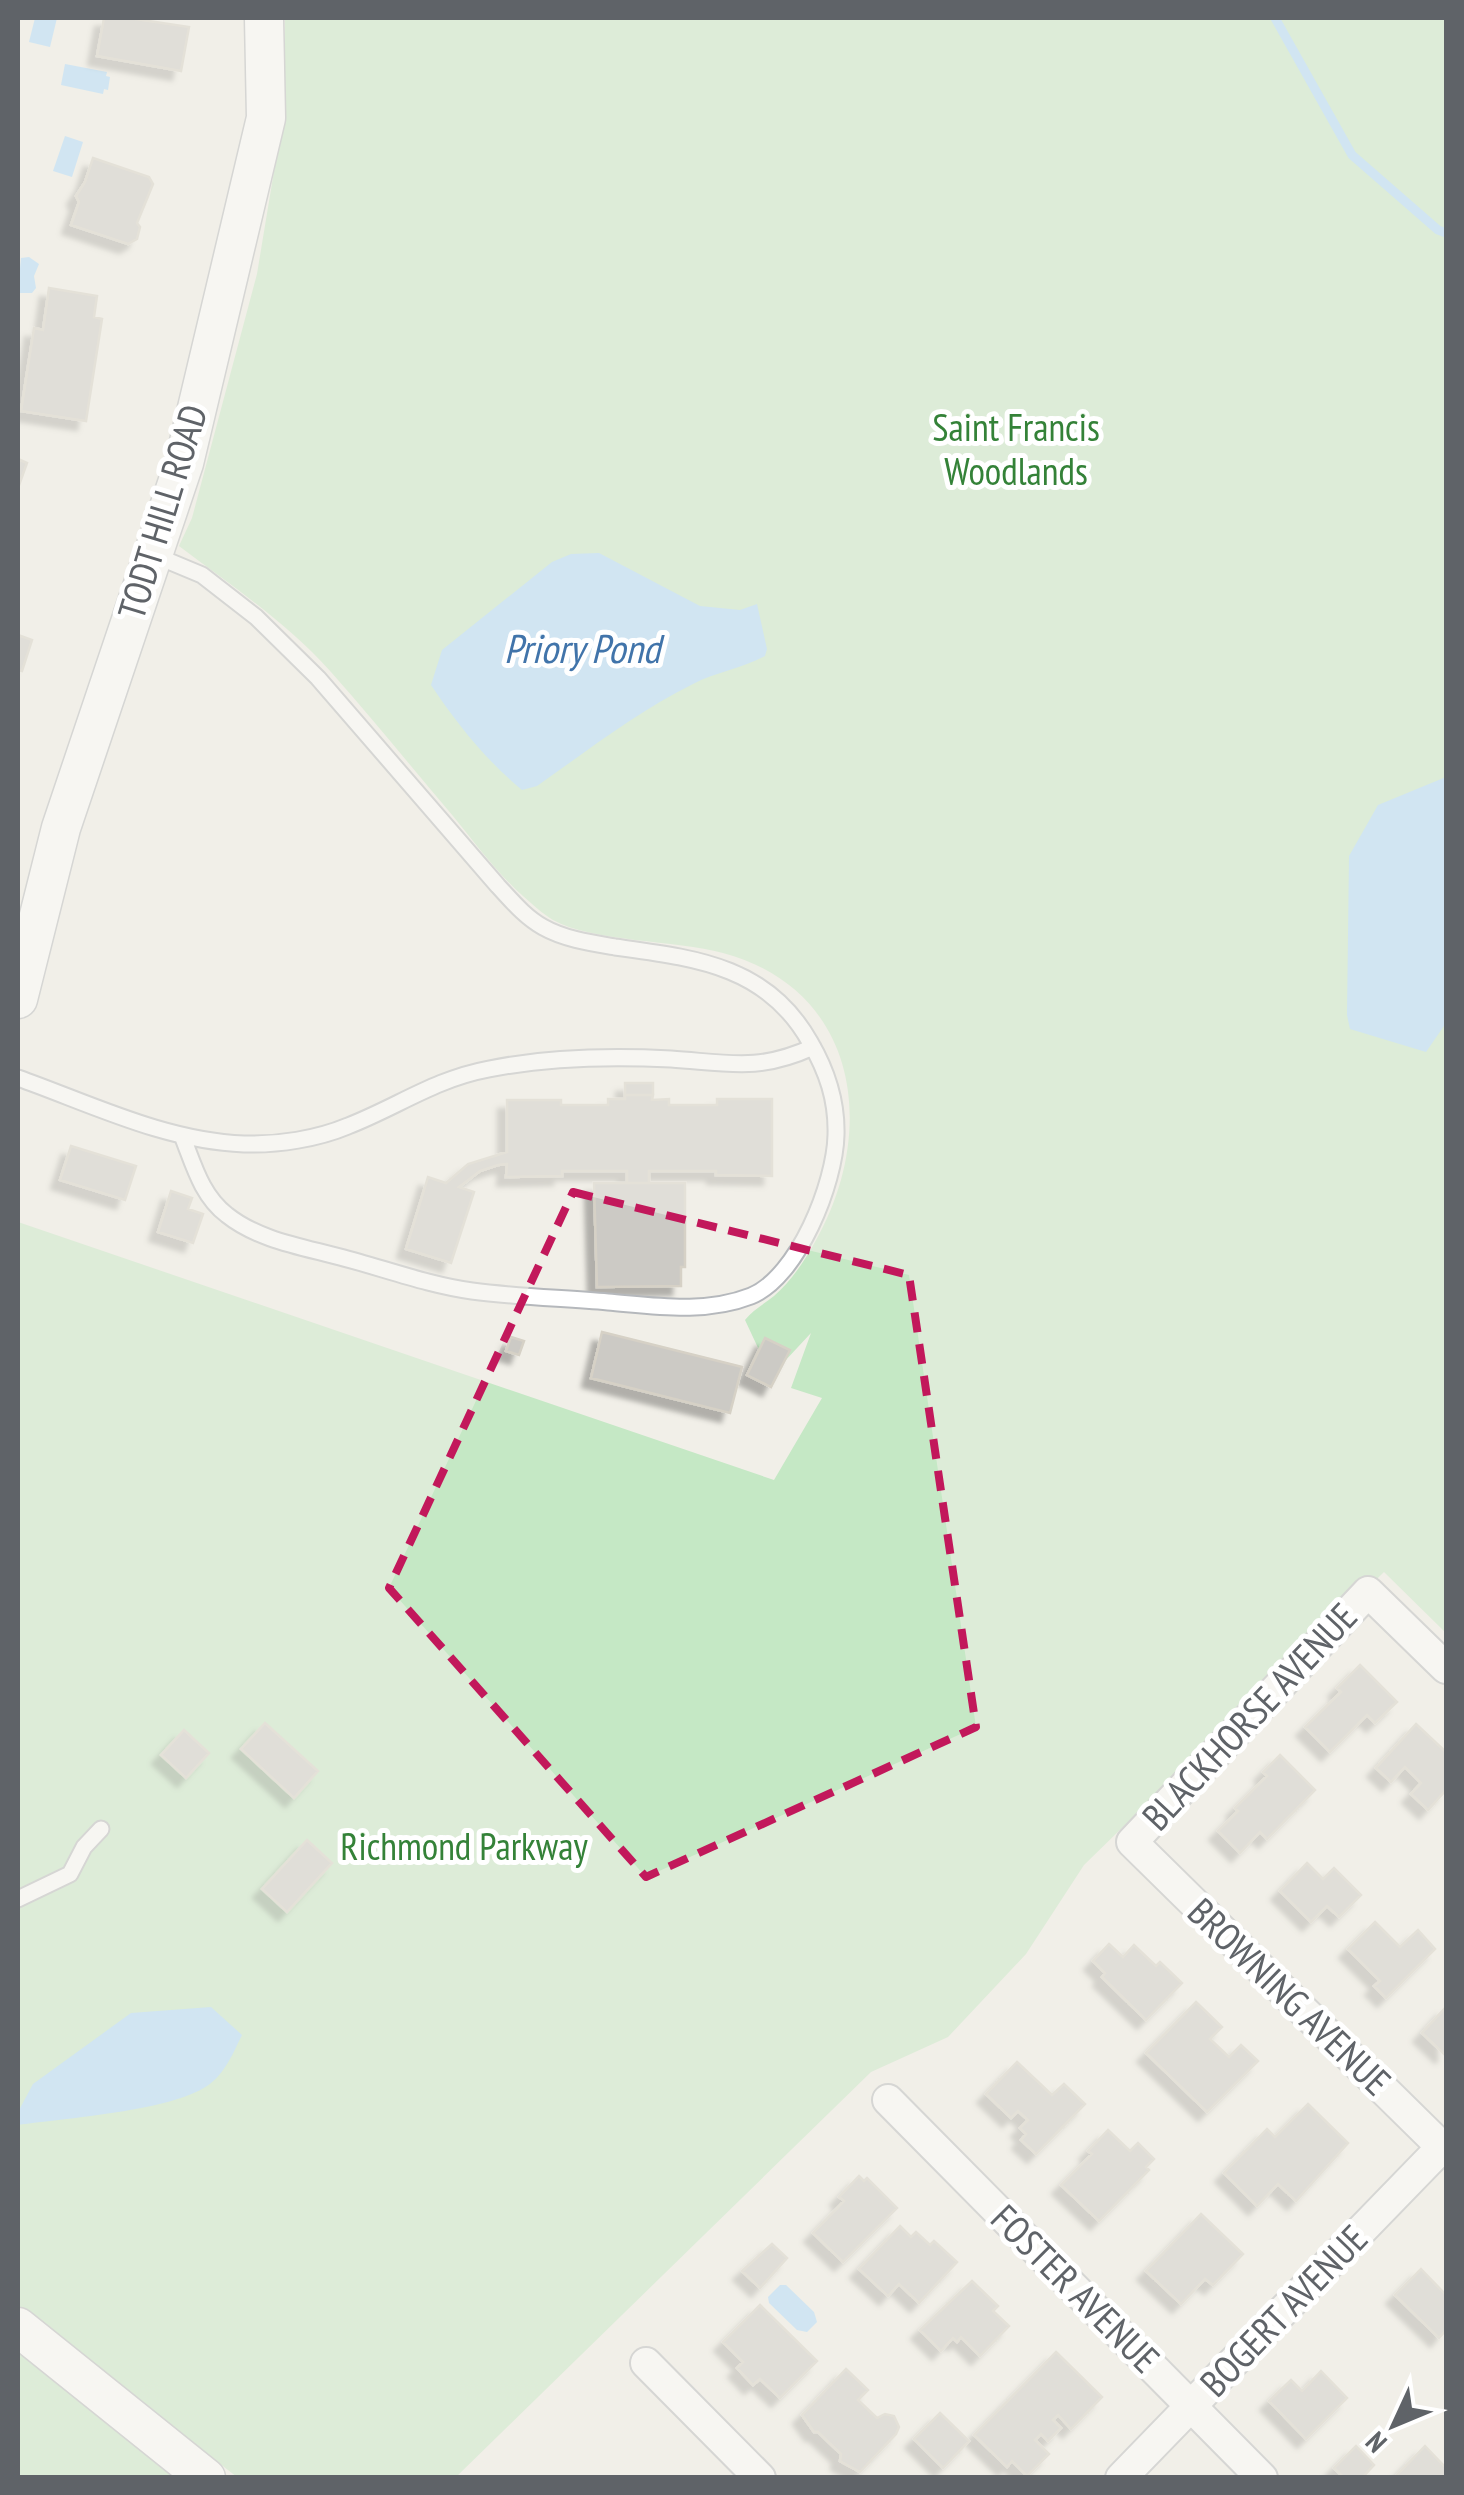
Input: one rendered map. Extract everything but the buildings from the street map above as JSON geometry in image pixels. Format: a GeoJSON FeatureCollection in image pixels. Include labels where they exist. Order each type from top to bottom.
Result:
{"type":"FeatureCollection","features":[{"type":"Feature","properties":{"kind":"street","name":"TODT HILL ROAD"},"geometry":{"type":"LineString","coordinates":[[20,980],[61,828],[184,462],[266,118],[264,18]]}},
{"type":"Feature","properties":{"kind":"street","name":"BLACKHORSE AVENUE"},"geometry":{"type":"LineString","coordinates":[[1132,1842],[1368,1592],[1446,1668]]}},
{"type":"Feature","properties":{"kind":"street","name":"BROWNING AVENUE"},"geometry":{"type":"LineString","coordinates":[[1132,1842],[1445,2147]]}},
{"type":"Feature","properties":{"kind":"street","name":"FOSTER AVENUE"},"geometry":{"type":"LineString","coordinates":[[888,2100],[1262,2478]]}},
{"type":"Feature","properties":{"kind":"street","name":"BOGERT AVENUE"},"geometry":{"type":"LineString","coordinates":[[1121,2478],[1445,2147]]}},
{"type":"Feature","properties":{"kind":"street"},"geometry":{"type":"LineString","coordinates":[[18,2327],[206,2478]]}},
{"type":"Feature","properties":{"kind":"street"},"geometry":{"type":"LineString","coordinates":[[646,2363],[760,2478]]}},
{"type":"Feature","properties":{"kind":"lane"},"geometry":{"type":"LineString","coordinates":[[154,556],[202,575],[256,617],[318,678],[522,912],[544,928],[578,940],[681,956],[723,968],[762,986],[783,1004],[826,1069],[836,1112],[833,1166],[802,1246],[754,1295],[712,1307],[664,1307],[470,1291],[280,1240],[238,1223],[209,1198],[184,1138]]}},
{"type":"Feature","properties":{"kind":"lane"},"geometry":{"type":"LineString","coordinates":[[18,1078],[184,1138],[245,1144],[304,1139],[346,1128],[428,1087],[487,1069],[579,1058],[672,1059],[756,1066],[813,1047]]}},
{"type":"Feature","properties":{"kind":"lane"},"geometry":{"type":"LineString","coordinates":[[18,1899],[70,1874],[84,1847],[101,1830]]}},
{"type":"Feature","properties":{"kind":"highlighted area"},"geometry":{"type":"Polygon","coordinates":[[[573,1192],[909,1275],[976,1727],[646,1877],[389,1588],[573,1192]]]}},
{"type":"Feature","properties":{"kind":"green space"},"geometry":{"type":"Polygon","coordinates":[[[285,18],[1446,18],[1446,1633],[1384,1572],[1084,1865],[1026,1954],[948,2037],[871,2072],[456,2477],[237,2477],[18,2307],[18,1222],[774,1480],[822,1398],[791,1388],[811,1333],[784,1362],[789,1350],[766,1338],[759,1350],[745,1320],[786,1284],[815,1242],[835,1200],[846,1156],[850,1112],[844,1070],[829,1032],[804,998],[769,972],[723,953],[589,933],[545,915],[495,868],[314,654],[258,605],[179,546],[192,518],[257,274],[284,111],[285,18]]]}},
{"type":"Feature","properties":{"kind":"green space"},"geometry":{"type":"Polygon","coordinates":[[[18,2343],[179,2477],[18,2477],[18,2343]]]}},
{"type":"Feature","properties":{"kind":"water"},"geometry":{"type":"Polygon","coordinates":[[[35,18],[57,18],[50,47],[29,42],[35,18]]]}},
{"type":"Feature","properties":{"kind":"water"},"geometry":{"type":"Polygon","coordinates":[[[65,64],[107,72],[108,90],[104,89],[103,94],[61,85],[65,64]]]}},
{"type":"Feature","properties":{"kind":"water"},"geometry":{"type":"Polygon","coordinates":[[[65,136],[83,142],[72,177],[53,171],[65,136]]]}},
{"type":"Feature","properties":{"kind":"water"},"geometry":{"type":"Polygon","coordinates":[[[29,257],[39,264],[34,276],[36,288],[32,293],[20,293],[21,258],[29,257]]]}},
{"type":"Feature","properties":{"kind":"water","name":"Priory Pond"},"geometry":{"type":"Polygon","coordinates":[[[599,553],[700,606],[740,610],[757,604],[767,649],[765,656],[702,680],[652,706],[537,786],[522,790],[473,741],[431,685],[442,650],[552,562],[571,554],[599,553]]]}},
{"type":"Feature","properties":{"kind":"water"},"geometry":{"type":"Polygon","coordinates":[[[1446,777],[1446,1023],[1426,1052],[1350,1029],[1349,856],[1378,805],[1446,777]]]}},
{"type":"Feature","properties":{"kind":"water"},"geometry":{"type":"Polygon","coordinates":[[[211,2007],[242,2035],[224,2069],[207,2086],[169,2102],[18,2125],[18,2112],[33,2084],[131,2013],[211,2007]]]}},
{"type":"Feature","properties":{"kind":"water"},"geometry":{"type":"Polygon","coordinates":[[[780,2285],[786,2285],[814,2312],[817,2322],[807,2332],[797,2330],[769,2303],[768,2297],[780,2285]]]}},
{"type":"Feature","properties":{"kind":"waterway"},"geometry":{"type":"LineString","coordinates":[[1275,18],[1352,155],[1446,233]]}},
{"type":"Feature","properties":{"kind":"park label","name":"Saint Francis Woodlands"},"geometry":{"type":"Point","coordinates":[1016,450]}},
{"type":"Feature","properties":{"kind":"park label","name":"Richmond Parkway"},"geometry":{"type":"Point","coordinates":[464,1847]}}]}
